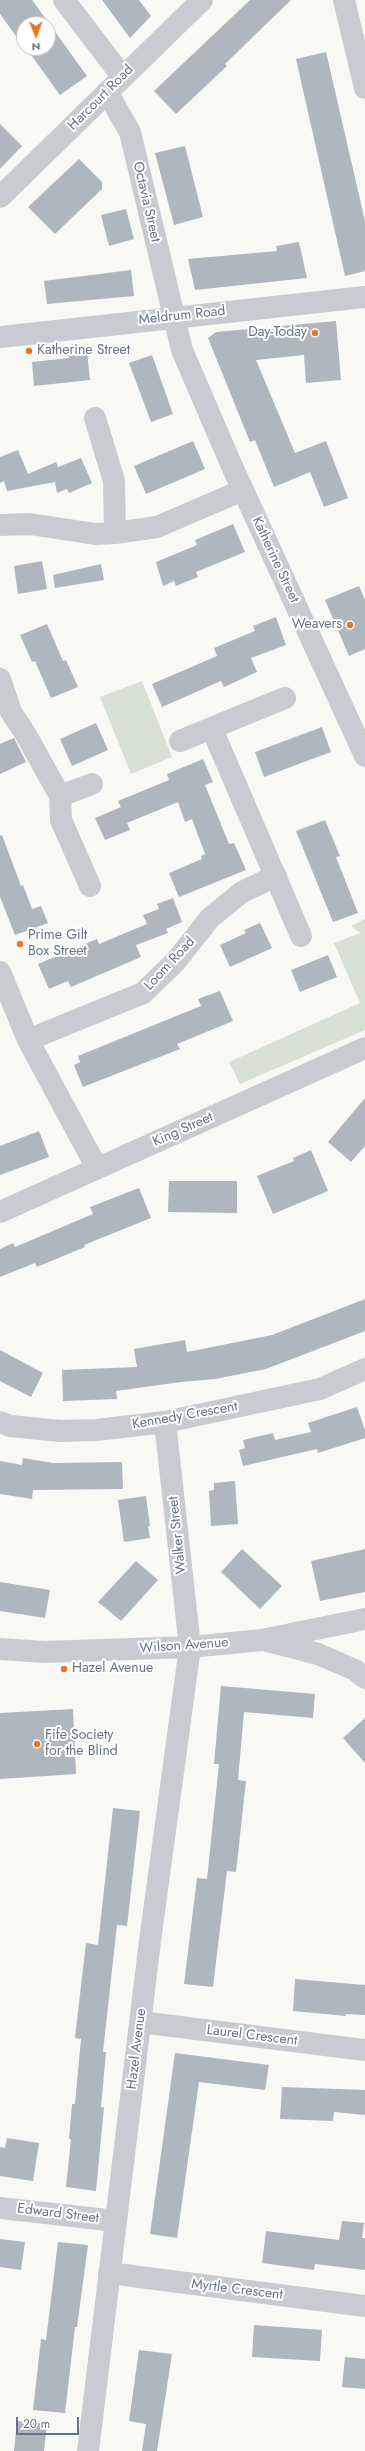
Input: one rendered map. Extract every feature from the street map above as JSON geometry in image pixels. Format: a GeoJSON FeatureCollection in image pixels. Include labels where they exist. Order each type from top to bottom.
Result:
{"type":"FeatureCollection","features":[{"type":"Feature","properties":{"kind":"street"},"geometry":{"type":"LineString","coordinates":[[64,0],[122,76]]}},
{"type":"Feature","properties":{"kind":"street","name":"Harcourt Road"},"geometry":{"type":"LineString","coordinates":[[0,197],[122,76],[202,0]]}},
{"type":"Feature","properties":{"kind":"street"},"geometry":{"type":"LineString","coordinates":[[344,0],[365,88]]}},
{"type":"Feature","properties":{"kind":"street","name":"Octavia Street"},"geometry":{"type":"LineString","coordinates":[[107,92],[130,132],[173,317]]}},
{"type":"Feature","properties":{"kind":"street","name":"Meldrum Road"},"geometry":{"type":"LineString","coordinates":[[0,337],[365,297]]}},
{"type":"Feature","properties":{"kind":"street","name":"Katherine Street"},"geometry":{"type":"LineString","coordinates":[[173,317],[182,350],[243,490],[365,756]]}},
{"type":"Feature","properties":{"kind":"street"},"geometry":{"type":"LineString","coordinates":[[94,418],[114,481],[115,533]]}},
{"type":"Feature","properties":{"kind":"street"},"geometry":{"type":"LineString","coordinates":[[0,525],[30,524],[95,534],[115,533],[156,527],[243,490]]}},
{"type":"Feature","properties":{"kind":"street"},"geometry":{"type":"LineString","coordinates":[[0,679],[5,714],[25,732],[60,796],[62,820],[90,886]]}},
{"type":"Feature","properties":{"kind":"street"},"geometry":{"type":"LineString","coordinates":[[180,741],[285,698]]}},
{"type":"Feature","properties":{"kind":"street"},"geometry":{"type":"LineString","coordinates":[[212,729],[301,936]]}},
{"type":"Feature","properties":{"kind":"street"},"geometry":{"type":"LineString","coordinates":[[60,796],[92,784]]}},
{"type":"Feature","properties":{"kind":"street","name":"Loom Road"},"geometry":{"type":"LineString","coordinates":[[28,1040],[143,993],[176,961],[210,918],[242,892],[276,876]]}},
{"type":"Feature","properties":{"kind":"street"},"geometry":{"type":"LineString","coordinates":[[0,972],[28,1040],[97,1168]]}},
{"type":"Feature","properties":{"kind":"street","name":"King Street"},"geometry":{"type":"LineString","coordinates":[[0,1212],[365,1048]]}},
{"type":"Feature","properties":{"kind":"street","name":"Kennedy Crescent"},"geometry":{"type":"LineString","coordinates":[[0,1422],[10,1426],[60,1431],[97,1430],[165,1422],[320,1389],[365,1369]]}},
{"type":"Feature","properties":{"kind":"street","name":"Walker Street"},"geometry":{"type":"LineString","coordinates":[[165,1422],[190,1647]]}},
{"type":"Feature","properties":{"kind":"street","name":"Wilson Avenue"},"geometry":{"type":"LineString","coordinates":[[0,1649],[44,1652],[190,1647],[262,1640],[365,1619]]}},
{"type":"Feature","properties":{"kind":"street"},"geometry":{"type":"LineString","coordinates":[[262,1640],[318,1654],[355,1670],[365,1678]]}},
{"type":"Feature","properties":{"kind":"street","name":"Hazel Avenue"},"geometry":{"type":"LineString","coordinates":[[88,2451],[140,2022],[190,1647]]}},
{"type":"Feature","properties":{"kind":"street","name":"Laurel Crescent"},"geometry":{"type":"LineString","coordinates":[[140,2022],[365,2050]]}},
{"type":"Feature","properties":{"kind":"street","name":"Edward Street"},"geometry":{"type":"LineString","coordinates":[[0,2208],[116,2221]]}},
{"type":"Feature","properties":{"kind":"street","name":"Myrtle Crescent"},"geometry":{"type":"LineString","coordinates":[[109,2273],[365,2306]]}},
{"type":"Feature","properties":{"kind":"shaded area"},"geometry":{"type":"Polygon","coordinates":[[[142,681],[172,757],[131,774],[100,697],[142,681]]]}},
{"type":"Feature","properties":{"kind":"shaded area"},"geometry":{"type":"Polygon","coordinates":[[[365,919],[365,1030],[240,1084],[229,1062],[360,1003],[334,943],[360,933],[351,926],[365,919]]]}},
{"type":"Feature","properties":{"kind":"building"},"geometry":{"type":"Polygon","coordinates":[[[0,0],[32,0],[44,16],[16,16],[16,36],[0,14],[0,0]]]}},
{"type":"Feature","properties":{"kind":"building"},"geometry":{"type":"Polygon","coordinates":[[[102,0],[139,0],[151,16],[130,38],[102,0]]]}},
{"type":"Feature","properties":{"kind":"building"},"geometry":{"type":"Polygon","coordinates":[[[250,0],[291,0],[225,64],[227,66],[176,114],[154,91],[250,0]]]}},
{"type":"Feature","properties":{"kind":"building"},"geometry":{"type":"Polygon","coordinates":[[[56,33],[87,76],[60,95],[32,56],[56,56],[56,33]]]}},
{"type":"Feature","properties":{"kind":"building"},"geometry":{"type":"Polygon","coordinates":[[[326,52],[365,221],[365,271],[345,276],[296,59],[326,52]]]}},
{"type":"Feature","properties":{"kind":"building"},"geometry":{"type":"Polygon","coordinates":[[[0,124],[22,146],[0,169],[0,124]]]}},
{"type":"Feature","properties":{"kind":"building"},"geometry":{"type":"Polygon","coordinates":[[[185,146],[203,217],[174,225],[155,153],[185,146]]]}},
{"type":"Feature","properties":{"kind":"building"},"geometry":{"type":"Polygon","coordinates":[[[79,159],[102,182],[102,189],[55,234],[28,207],[79,159]]]}},
{"type":"Feature","properties":{"kind":"building"},"geometry":{"type":"Polygon","coordinates":[[[126,209],[134,239],[109,246],[101,215],[126,209]]]}},
{"type":"Feature","properties":{"kind":"building"},"geometry":{"type":"Polygon","coordinates":[[[299,242],[307,278],[195,290],[188,259],[277,251],[276,246],[299,242]]]}},
{"type":"Feature","properties":{"kind":"building"},"geometry":{"type":"Polygon","coordinates":[[[131,270],[134,296],[47,304],[44,281],[131,270]]]}},
{"type":"Feature","properties":{"kind":"building"},"geometry":{"type":"Polygon","coordinates":[[[336,321],[341,380],[306,383],[304,355],[256,360],[295,453],[326,441],[348,498],[324,507],[310,472],[274,487],[255,440],[250,442],[208,338],[216,332],[336,321]]]}},
{"type":"Feature","properties":{"kind":"building"},"geometry":{"type":"Polygon","coordinates":[[[87,351],[90,380],[34,386],[32,362],[69,358],[68,353],[87,351]]]}},
{"type":"Feature","properties":{"kind":"building"},"geometry":{"type":"Polygon","coordinates":[[[152,355],[173,414],[151,422],[129,363],[152,355]]]}},
{"type":"Feature","properties":{"kind":"building"},"geometry":{"type":"Polygon","coordinates":[[[193,441],[205,469],[146,494],[134,466],[193,441]]]}},
{"type":"Feature","properties":{"kind":"building"},"geometry":{"type":"Polygon","coordinates":[[[18,450],[28,474],[56,462],[58,467],[81,458],[92,483],[69,493],[67,489],[57,493],[55,482],[7,491],[4,481],[0,483],[0,457],[18,450]]]}},
{"type":"Feature","properties":{"kind":"building"},"geometry":{"type":"Polygon","coordinates":[[[233,524],[245,552],[196,572],[198,577],[176,586],[174,581],[163,586],[156,562],[197,545],[195,540],[233,524]]]}},
{"type":"Feature","properties":{"kind":"building"},"geometry":{"type":"Polygon","coordinates":[[[42,561],[47,589],[18,594],[14,566],[42,561]]]}},
{"type":"Feature","properties":{"kind":"building"},"geometry":{"type":"Polygon","coordinates":[[[101,564],[104,580],[55,588],[53,575],[101,564]]]}},
{"type":"Feature","properties":{"kind":"building","name":"Weavers"},"geometry":{"type":"Polygon","coordinates":[[[359,586],[365,600],[365,649],[349,656],[325,600],[359,586]]]}},
{"type":"Feature","properties":{"kind":"building"},"geometry":{"type":"Polygon","coordinates":[[[276,617],[286,645],[251,658],[257,672],[224,687],[221,681],[162,707],[152,684],[217,656],[214,648],[255,631],[253,626],[276,617]]]}},
{"type":"Feature","properties":{"kind":"building"},"geometry":{"type":"Polygon","coordinates":[[[47,624],[63,661],[66,660],[78,687],[51,698],[35,661],[32,662],[20,635],[47,624]]]}},
{"type":"Feature","properties":{"kind":"building"},"geometry":{"type":"Polygon","coordinates":[[[96,723],[108,750],[72,766],[60,739],[96,723]]]}},
{"type":"Feature","properties":{"kind":"building"},"geometry":{"type":"Polygon","coordinates":[[[322,727],[331,752],[264,777],[255,752],[322,727]]]}},
{"type":"Feature","properties":{"kind":"building"},"geometry":{"type":"Polygon","coordinates":[[[14,738],[26,762],[0,774],[0,744],[14,738]]]}},
{"type":"Feature","properties":{"kind":"building"},"geometry":{"type":"Polygon","coordinates":[[[203,759],[213,782],[205,785],[229,844],[234,843],[246,870],[179,897],[169,873],[202,859],[201,856],[205,854],[192,819],[185,822],[178,802],[127,823],[130,830],[105,840],[95,818],[121,807],[118,801],[169,780],[167,774],[203,759]]]}},
{"type":"Feature","properties":{"kind":"building"},"geometry":{"type":"Polygon","coordinates":[[[325,820],[340,856],[336,857],[358,913],[333,922],[296,831],[325,820]]]}},
{"type":"Feature","properties":{"kind":"building"},"geometry":{"type":"Polygon","coordinates":[[[2,835],[21,886],[23,885],[32,909],[41,906],[48,923],[15,935],[0,897],[0,836],[2,835]]]}},
{"type":"Feature","properties":{"kind":"building"},"geometry":{"type":"Polygon","coordinates":[[[173,898],[182,922],[166,929],[168,933],[136,945],[141,957],[71,987],[68,981],[49,989],[38,964],[97,939],[99,944],[147,924],[143,915],[159,909],[157,904],[173,898]]]}},
{"type":"Feature","properties":{"kind":"building"},"geometry":{"type":"Polygon","coordinates":[[[260,923],[272,948],[230,967],[220,945],[246,933],[244,930],[260,923]]]}},
{"type":"Feature","properties":{"kind":"building"},"geometry":{"type":"Polygon","coordinates":[[[328,955],[337,977],[300,992],[291,970],[328,955]]]}},
{"type":"Feature","properties":{"kind":"building"},"geometry":{"type":"Polygon","coordinates":[[[220,991],[233,1021],[177,1044],[180,1049],[83,1087],[74,1065],[80,1062],[78,1056],[201,1006],[198,999],[220,991]]]}},
{"type":"Feature","properties":{"kind":"building"},"geometry":{"type":"Polygon","coordinates":[[[365,1098],[365,1146],[351,1162],[328,1142],[365,1098]]]}},
{"type":"Feature","properties":{"kind":"building"},"geometry":{"type":"Polygon","coordinates":[[[39,1131],[49,1157],[0,1175],[0,1146],[39,1131]]]}},
{"type":"Feature","properties":{"kind":"building"},"geometry":{"type":"Polygon","coordinates":[[[311,1150],[328,1191],[273,1214],[257,1176],[294,1161],[293,1158],[311,1150]]]}},
{"type":"Feature","properties":{"kind":"building"},"geometry":{"type":"Polygon","coordinates":[[[169,1181],[237,1181],[237,1213],[168,1212],[169,1181]]]}},
{"type":"Feature","properties":{"kind":"building"},"geometry":{"type":"Polygon","coordinates":[[[139,1188],[151,1218],[84,1245],[85,1247],[37,1267],[35,1263],[0,1277],[0,1249],[13,1243],[15,1247],[93,1214],[90,1207],[139,1188]]]}},
{"type":"Feature","properties":{"kind":"building"},"geometry":{"type":"Polygon","coordinates":[[[365,1299],[365,1331],[266,1369],[215,1379],[116,1391],[117,1399],[63,1401],[62,1370],[137,1367],[134,1349],[185,1340],[187,1352],[272,1335],[365,1299]]]}},
{"type":"Feature","properties":{"kind":"building"},"geometry":{"type":"Polygon","coordinates":[[[0,1350],[43,1373],[31,1397],[0,1381],[0,1350]]]}},
{"type":"Feature","properties":{"kind":"building"},"geometry":{"type":"Polygon","coordinates":[[[357,1407],[365,1430],[365,1438],[318,1453],[317,1449],[243,1466],[239,1450],[245,1448],[243,1440],[273,1433],[275,1440],[311,1432],[308,1423],[357,1407]]]}},
{"type":"Feature","properties":{"kind":"building"},"geometry":{"type":"Polygon","coordinates":[[[23,1458],[53,1463],[122,1462],[123,1489],[33,1490],[32,1499],[0,1494],[0,1461],[22,1465],[23,1458]]]}},
{"type":"Feature","properties":{"kind":"building"},"geometry":{"type":"Polygon","coordinates":[[[235,1481],[238,1524],[211,1526],[209,1491],[214,1490],[214,1483],[235,1481]]]}},
{"type":"Feature","properties":{"kind":"building"},"geometry":{"type":"Polygon","coordinates":[[[146,1496],[150,1538],[124,1542],[118,1500],[146,1496]]]}},
{"type":"Feature","properties":{"kind":"building"},"geometry":{"type":"Polygon","coordinates":[[[242,1549],[282,1586],[260,1609],[221,1572],[242,1549]]]}},
{"type":"Feature","properties":{"kind":"building"},"geometry":{"type":"Polygon","coordinates":[[[365,1549],[365,1592],[320,1601],[311,1561],[365,1549]]]}},
{"type":"Feature","properties":{"kind":"building"},"geometry":{"type":"Polygon","coordinates":[[[136,1561],[158,1580],[121,1621],[98,1602],[136,1561]]]}},
{"type":"Feature","properties":{"kind":"building"},"geometry":{"type":"Polygon","coordinates":[[[0,1582],[50,1590],[45,1618],[0,1611],[0,1582]]]}},
{"type":"Feature","properties":{"kind":"building"},"geometry":{"type":"Polygon","coordinates":[[[221,1686],[315,1694],[313,1718],[244,1712],[238,1780],[246,1781],[236,1872],[227,1871],[213,1987],[184,1984],[197,1878],[207,1879],[219,1764],[214,1764],[221,1686]]]}},
{"type":"Feature","properties":{"kind":"building","name":"Fife Society for the Blind"},"geometry":{"type":"Polygon","coordinates":[[[73,1709],[76,1774],[0,1779],[0,1713],[73,1709]]]}},
{"type":"Feature","properties":{"kind":"building"},"geometry":{"type":"Polygon","coordinates":[[[365,1718],[365,1763],[343,1738],[365,1718]]]}},
{"type":"Feature","properties":{"kind":"building"},"geometry":{"type":"Polygon","coordinates":[[[113,1808],[140,1811],[127,1926],[117,1925],[103,2052],[106,2052],[101,2107],[104,2107],[96,2191],[66,2187],[71,2139],[69,2139],[72,2104],[75,2104],[81,2039],[75,2038],[86,1943],[98,1945],[113,1808]]]}},
{"type":"Feature","properties":{"kind":"building"},"geometry":{"type":"Polygon","coordinates":[[[295,1979],[365,1985],[365,2015],[346,2014],[346,2016],[293,2011],[295,1979]]]}},
{"type":"Feature","properties":{"kind":"building"},"geometry":{"type":"Polygon","coordinates":[[[175,2053],[269,2065],[265,2090],[199,2082],[177,2238],[150,2234],[175,2053]]]}},
{"type":"Feature","properties":{"kind":"building"},"geometry":{"type":"Polygon","coordinates":[[[282,2087],[365,2090],[365,2115],[334,2112],[333,2121],[280,2119],[282,2087]]]}},
{"type":"Feature","properties":{"kind":"building"},"geometry":{"type":"Polygon","coordinates":[[[7,2138],[39,2143],[33,2181],[0,2176],[0,2147],[5,2148],[7,2138]]]}},
{"type":"Feature","properties":{"kind":"building"},"geometry":{"type":"Polygon","coordinates":[[[342,2221],[364,2223],[362,2238],[365,2238],[365,2270],[315,2264],[314,2270],[262,2263],[266,2231],[339,2240],[342,2221]]]}},
{"type":"Feature","properties":{"kind":"building"},"geometry":{"type":"Polygon","coordinates":[[[0,2239],[25,2242],[21,2270],[0,2267],[0,2239]]]}},
{"type":"Feature","properties":{"kind":"building"},"geometry":{"type":"Polygon","coordinates":[[[58,2242],[88,2245],[77,2327],[75,2327],[65,2413],[33,2410],[41,2339],[46,2340],[58,2242]]]}},
{"type":"Feature","properties":{"kind":"building"},"geometry":{"type":"Polygon","coordinates":[[[254,2325],[322,2330],[320,2361],[252,2357],[254,2325]]]}},
{"type":"Feature","properties":{"kind":"building"},"geometry":{"type":"Polygon","coordinates":[[[139,2350],[172,2354],[157,2451],[142,2451],[146,2424],[129,2421],[139,2350]]]}},
{"type":"Feature","properties":{"kind":"building"},"geometry":{"type":"Polygon","coordinates":[[[345,2357],[365,2359],[365,2389],[342,2387],[345,2357]]]}},
{"type":"Feature","properties":{"kind":"building"},"geometry":{"type":"Polygon","coordinates":[[[17,2421],[47,2424],[44,2451],[14,2451],[17,2421]]]}},
{"type":"Feature","properties":{"kind":"place","name":"Day-Today"},"geometry":{"type":"Point","coordinates":[315,333]}},
{"type":"Feature","properties":{"kind":"place","name":"Katherine Street"},"geometry":{"type":"Point","coordinates":[29,351]}},
{"type":"Feature","properties":{"kind":"place","name":"Weavers"},"geometry":{"type":"Point","coordinates":[350,625]}},
{"type":"Feature","properties":{"kind":"place","name":"Prime Gilt Box Street"},"geometry":{"type":"Point","coordinates":[20,944]}},
{"type":"Feature","properties":{"kind":"place","name":"Hazel Avenue"},"geometry":{"type":"Point","coordinates":[64,1669]}},
{"type":"Feature","properties":{"kind":"place","name":"Fife Society for the Blind"},"geometry":{"type":"Point","coordinates":[37,1744]}}]}
